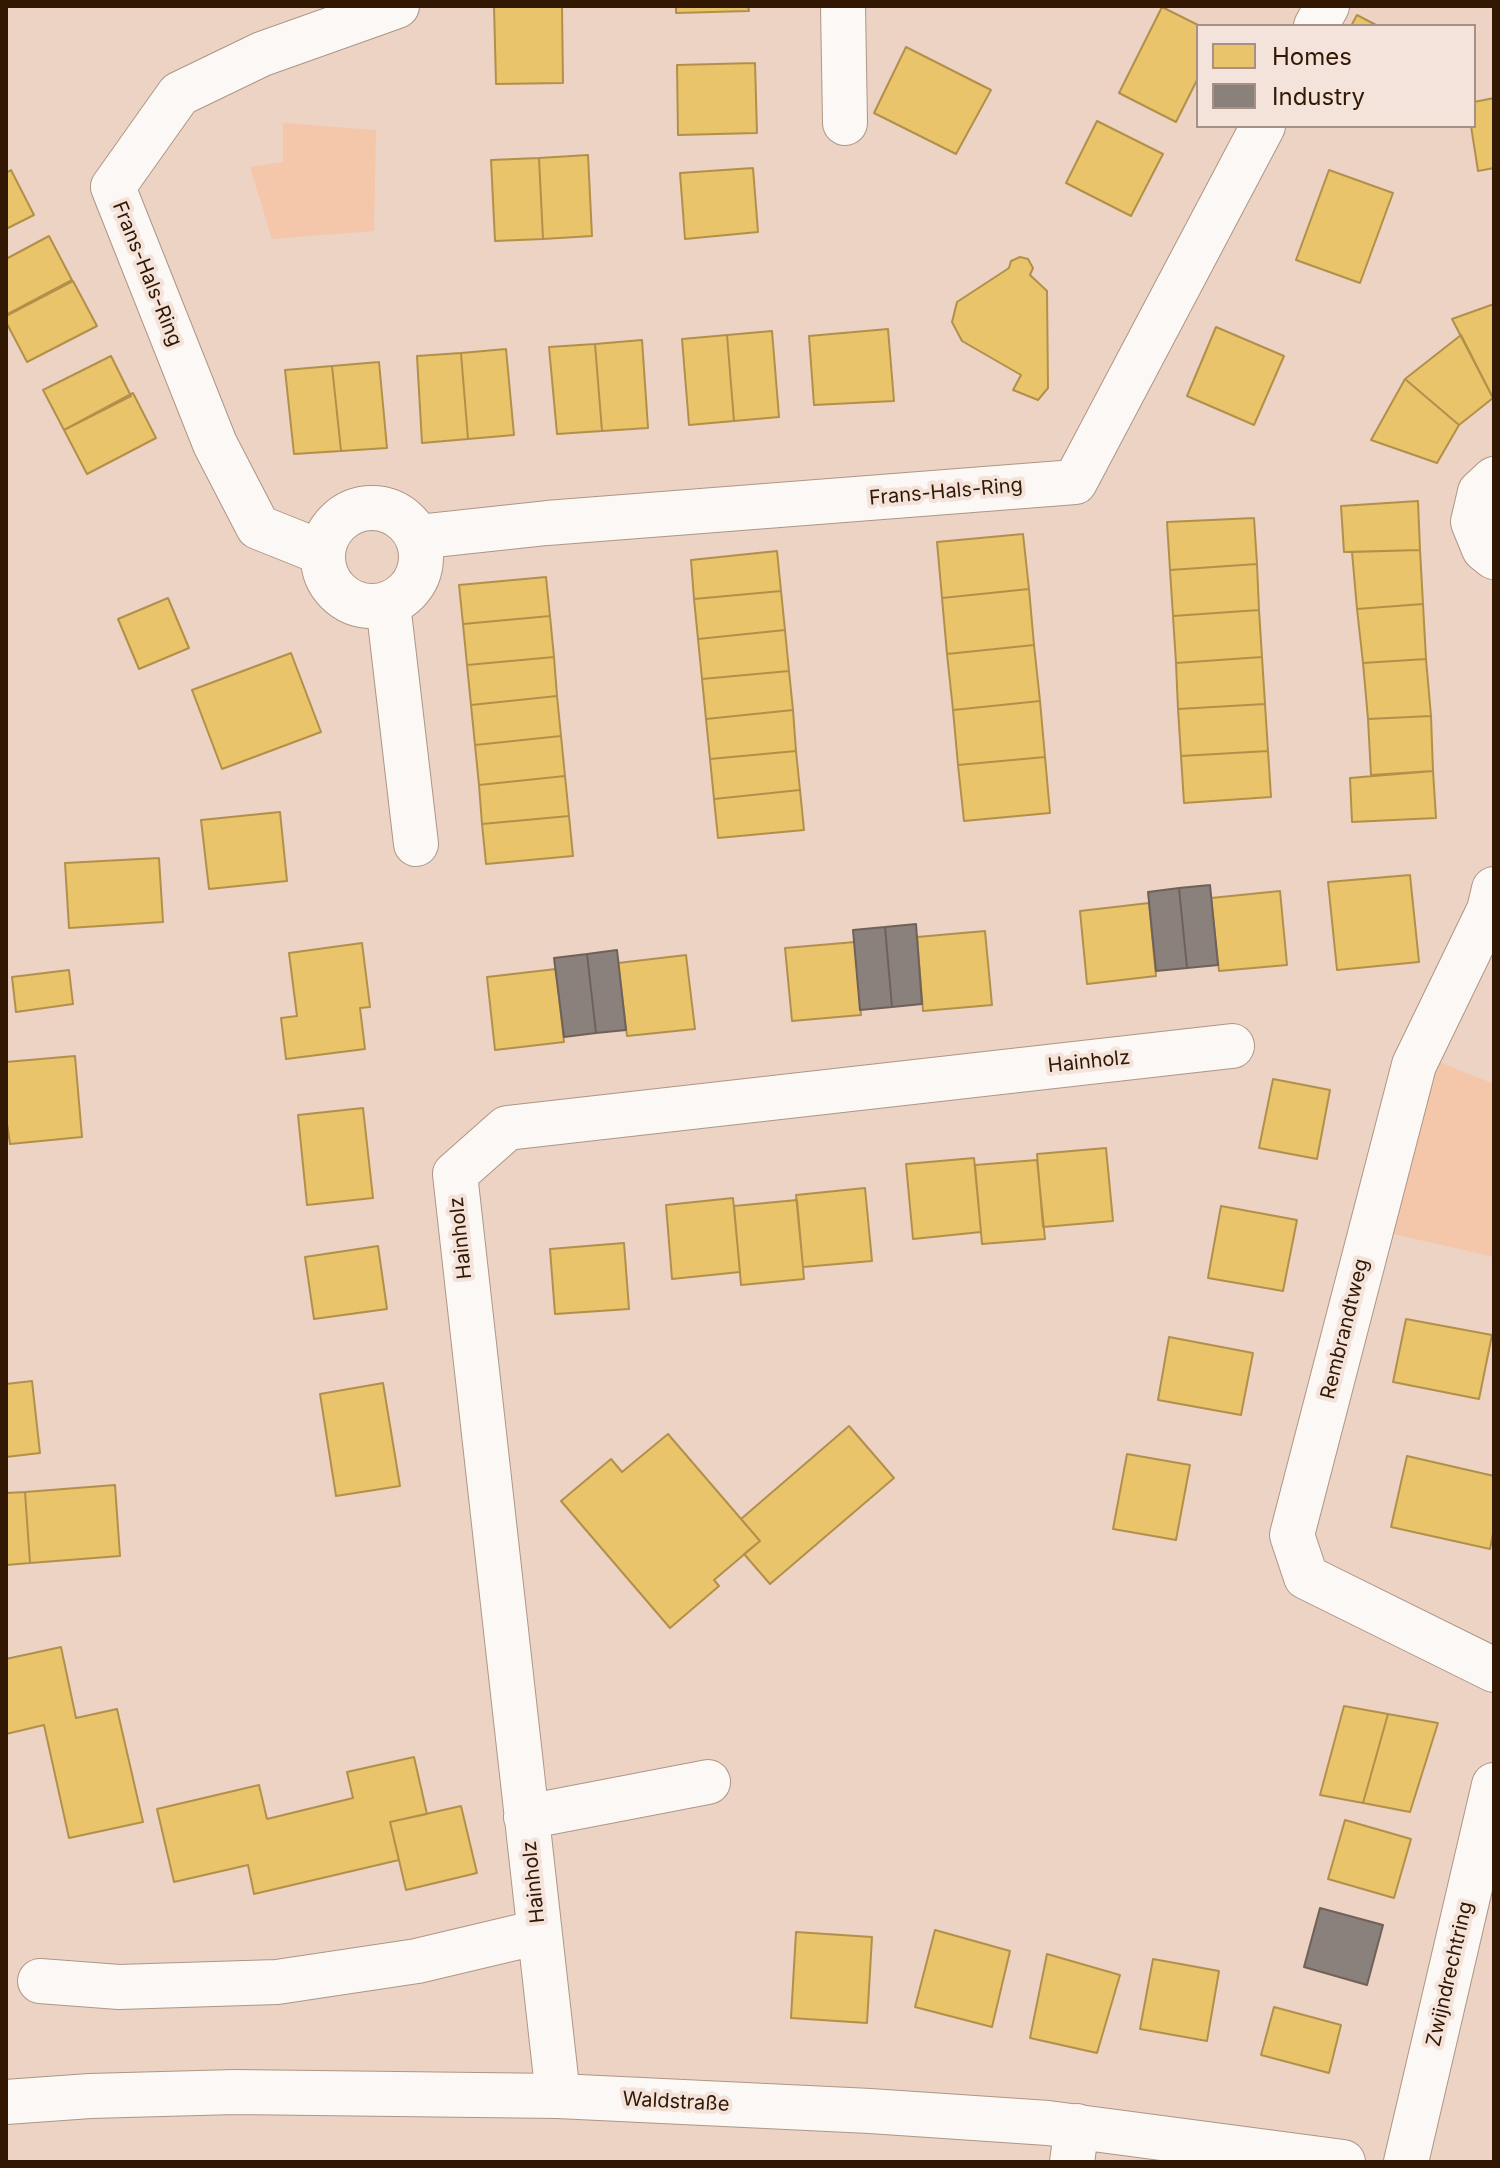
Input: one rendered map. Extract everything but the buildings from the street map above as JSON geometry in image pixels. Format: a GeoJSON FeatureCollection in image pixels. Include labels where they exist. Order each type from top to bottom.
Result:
{"type":"FeatureCollection","features":[{"type":"Feature","properties":{"kind":"street","name":"Frans-Hals-Ring"},"geometry":{"type":"LineString","coordinates":[[323,553],[258,527],[215,444],[113,187],[179,94],[262,54],[397,6]]}},
{"type":"Feature","properties":{"kind":"street"},"geometry":{"type":"LineString","coordinates":[[843,6],[845,123]]}},
{"type":"Feature","properties":{"kind":"street"},"geometry":{"type":"LineString","coordinates":[[1317,24],[1327,6]]}},
{"type":"Feature","properties":{"kind":"street","name":"Frans-Hals-Ring"},"geometry":{"type":"LineString","coordinates":[[417,537],[547,523],[1075,482],[1262,128]]}},
{"type":"Feature","properties":{"kind":"street"},"geometry":{"type":"LineString","coordinates":[[1494,479],[1480,492],[1473,522],[1484,549],[1494,557]]}},
{"type":"Feature","properties":{"kind":"street"},"geometry":{"type":"LineString","coordinates":[[380,508],[408,523],[417,537],[421,553],[420,569],[414,584],[388,604],[356,604],[331,585],[324,569],[323,553],[326,538],[335,524],[348,514],[380,508]]}},
{"type":"Feature","properties":{"kind":"street"},"geometry":{"type":"LineString","coordinates":[[388,604],[416,844]]}},
{"type":"Feature","properties":{"kind":"street","name":"Rembrandtweg"},"geometry":{"type":"LineString","coordinates":[[1494,889],[1489,910],[1414,1065],[1292,1535],[1306,1577],[1494,1670]]}},
{"type":"Feature","properties":{"kind":"street","name":"Hainholz"},"geometry":{"type":"LineString","coordinates":[[558,2096],[455,1174],[507,1128],[1232,1046]]}},
{"type":"Feature","properties":{"kind":"street"},"geometry":{"type":"LineString","coordinates":[[526,1817],[708,1782]]}},
{"type":"Feature","properties":{"kind":"street","name":"Zwijndrechtring"},"geometry":{"type":"LineString","coordinates":[[1406,2162],[1494,1785]]}},
{"type":"Feature","properties":{"kind":"street"},"geometry":{"type":"LineString","coordinates":[[40,1981],[119,1987],[277,1982],[417,1961],[539,1932]]}},
{"type":"Feature","properties":{"kind":"street","name":"Waldstraße"},"geometry":{"type":"LineString","coordinates":[[6,2102],[235,2092],[558,2096],[870,2111],[1075,2144],[1343,2162]]}},
{"type":"Feature","properties":{"kind":"shaded area"},"geometry":{"type":"Polygon","coordinates":[[[283,123],[376,130],[374,231],[272,239],[250,167],[283,162],[283,123]]]}},
{"type":"Feature","properties":{"kind":"shaded area"},"geometry":{"type":"Polygon","coordinates":[[[1437,1061],[1494,1084],[1494,1257],[1389,1233],[1437,1061]]]}}]}
